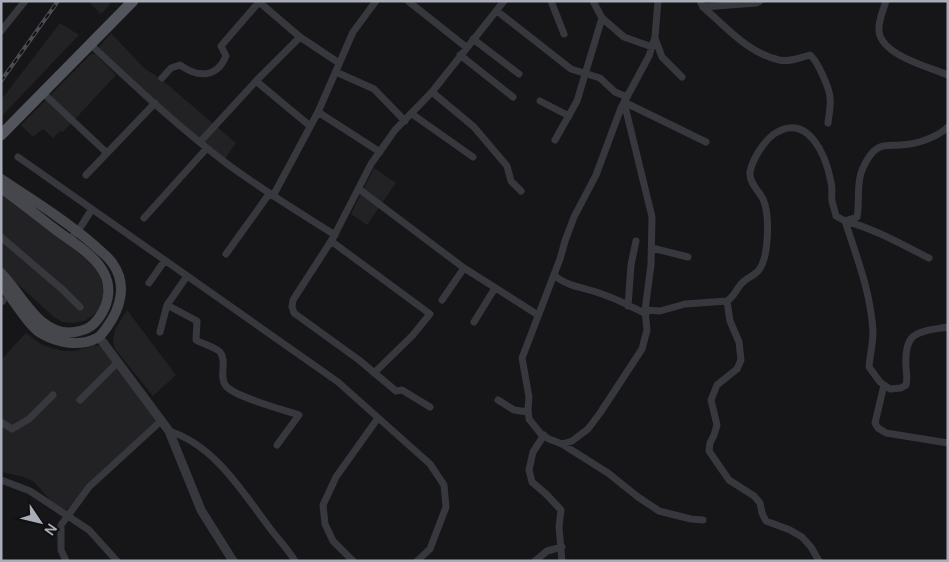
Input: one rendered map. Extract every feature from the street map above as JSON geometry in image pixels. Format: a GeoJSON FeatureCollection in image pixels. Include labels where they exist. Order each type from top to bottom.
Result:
{"type":"FeatureCollection","features":[{"type":"Feature","properties":{"kind":"main road"},"geometry":{"type":"LineString","coordinates":[[1,125],[124,1]]}},
{"type":"Feature","properties":{"kind":"main road"},"geometry":{"type":"LineString","coordinates":[[1,135],[133,1]]}},
{"type":"Feature","properties":{"kind":"main road"},"geometry":{"type":"LineString","coordinates":[[1,178],[78,231],[112,263],[119,278],[121,300],[118,311],[99,337],[89,341],[68,343],[41,334],[38,324],[1,273]]}},
{"type":"Feature","properties":{"kind":"main road"},"geometry":{"type":"LineString","coordinates":[[1,188],[95,261],[105,274],[108,281],[108,291],[105,308],[94,324],[89,329],[71,333],[60,332],[38,324],[1,285]]}},
{"type":"Feature","properties":{"kind":"street"},"geometry":{"type":"LineString","coordinates":[[1,31],[25,1]]}},
{"type":"Feature","properties":{"kind":"street"},"geometry":{"type":"LineString","coordinates":[[226,254],[271,195],[318,112],[354,32],[376,1]]}},
{"type":"Feature","properties":{"kind":"street"},"geometry":{"type":"LineString","coordinates":[[408,1],[466,47]]}},
{"type":"Feature","properties":{"kind":"street"},"geometry":{"type":"LineString","coordinates":[[430,407],[402,390],[396,391],[390,388],[359,360],[294,313],[292,307],[293,300],[333,238],[371,164],[396,130],[432,92],[504,1]]}},
{"type":"Feature","properties":{"kind":"street"},"geometry":{"type":"LineString","coordinates":[[551,1],[564,34]]}},
{"type":"Feature","properties":{"kind":"street"},"geometry":{"type":"LineString","coordinates":[[593,1],[602,18],[624,37],[652,47]]}},
{"type":"Feature","properties":{"kind":"street"},"geometry":{"type":"LineString","coordinates":[[658,1],[655,37],[649,56],[626,100],[607,143],[596,175],[574,217],[522,358],[529,397],[529,419],[535,428],[544,436],[562,444],[608,473],[659,511],[703,520]]}},
{"type":"Feature","properties":{"kind":"street"},"geometry":{"type":"LineString","coordinates":[[701,4],[756,3],[760,1]]}},
{"type":"Feature","properties":{"kind":"street"},"geometry":{"type":"LineString","coordinates":[[886,1],[879,24],[879,34],[883,43],[901,56],[948,75]]}},
{"type":"Feature","properties":{"kind":"street"},"geometry":{"type":"LineString","coordinates":[[162,78],[171,68],[180,65],[200,75],[212,72],[222,65],[226,56],[221,46],[258,2],[300,37],[339,63]]}},
{"type":"Feature","properties":{"kind":"street"},"geometry":{"type":"LineString","coordinates":[[701,4],[751,49],[780,60],[797,59],[810,55],[814,58],[826,83],[830,98],[828,122]]}},
{"type":"Feature","properties":{"kind":"street"},"geometry":{"type":"LineString","coordinates":[[497,11],[571,69],[600,78],[626,100],[706,142]]}},
{"type":"Feature","properties":{"kind":"street"},"geometry":{"type":"LineString","coordinates":[[555,140],[576,101],[602,18]]}},
{"type":"Feature","properties":{"kind":"street"},"geometry":{"type":"LineString","coordinates":[[200,142],[256,81],[300,37]]}},
{"type":"Feature","properties":{"kind":"street"},"geometry":{"type":"LineString","coordinates":[[655,37],[662,56],[682,77]]}},
{"type":"Feature","properties":{"kind":"street"},"geometry":{"type":"LineString","coordinates":[[473,39],[519,74]]}},
{"type":"Feature","properties":{"kind":"street"},"geometry":{"type":"LineString","coordinates":[[90,44],[207,148],[333,238],[430,314],[412,336],[374,373]]}},
{"type":"Feature","properties":{"kind":"street"},"geometry":{"type":"LineString","coordinates":[[460,55],[513,97]]}},
{"type":"Feature","properties":{"kind":"street"},"geometry":{"type":"LineString","coordinates":[[336,72],[374,90],[405,122]]}},
{"type":"Feature","properties":{"kind":"street"},"geometry":{"type":"LineString","coordinates":[[256,81],[310,126]]}},
{"type":"Feature","properties":{"kind":"street"},"geometry":{"type":"LineString","coordinates":[[42,92],[107,153]]}},
{"type":"Feature","properties":{"kind":"street"},"geometry":{"type":"LineString","coordinates":[[432,92],[474,127],[507,166],[511,181],[521,191]]}},
{"type":"Feature","properties":{"kind":"street"},"geometry":{"type":"LineString","coordinates":[[562,444],[572,441],[588,429],[642,349],[648,330],[646,312],[652,265],[652,217],[626,100]]}},
{"type":"Feature","properties":{"kind":"street"},"geometry":{"type":"LineString","coordinates":[[540,101],[569,116]]}},
{"type":"Feature","properties":{"kind":"street"},"geometry":{"type":"LineString","coordinates":[[86,175],[155,103]]}},
{"type":"Feature","properties":{"kind":"street"},"geometry":{"type":"LineString","coordinates":[[318,112],[380,152]]}},
{"type":"Feature","properties":{"kind":"street"},"geometry":{"type":"LineString","coordinates":[[412,114],[472,157]]}},
{"type":"Feature","properties":{"kind":"street"},"geometry":{"type":"LineString","coordinates":[[845,221],[857,217],[862,170],[874,152],[884,146],[903,145],[923,140],[940,134],[948,127]]}},
{"type":"Feature","properties":{"kind":"street"},"geometry":{"type":"LineString","coordinates":[[554,275],[570,285],[602,294],[646,312],[660,311],[686,304],[727,302],[732,298],[742,282],[754,276],[759,270],[766,255],[768,246],[766,210],[763,198],[752,182],[750,174],[753,164],[770,137],[788,128],[797,128],[813,138],[828,169],[836,216],[881,233],[928,258]]}},
{"type":"Feature","properties":{"kind":"street"},"geometry":{"type":"LineString","coordinates":[[144,218],[207,148]]}},
{"type":"Feature","properties":{"kind":"street"},"geometry":{"type":"LineString","coordinates":[[18,157],[338,382],[430,464],[444,485],[446,507],[430,548],[417,561]]}},
{"type":"Feature","properties":{"kind":"street"},"geometry":{"type":"LineString","coordinates":[[359,189],[464,268],[538,315]]}},
{"type":"Feature","properties":{"kind":"street"},"geometry":{"type":"LineString","coordinates":[[69,239],[78,231],[92,209]]}},
{"type":"Feature","properties":{"kind":"street"},"geometry":{"type":"LineString","coordinates":[[845,221],[860,263],[867,290],[873,334],[869,367],[873,374],[890,389],[901,388],[906,385],[908,378],[906,354],[909,341],[915,334],[948,327]]}},
{"type":"Feature","properties":{"kind":"street"},"geometry":{"type":"LineString","coordinates":[[1,237],[80,307]]}},
{"type":"Feature","properties":{"kind":"street"},"geometry":{"type":"LineString","coordinates":[[628,306],[631,265],[636,242]]}},
{"type":"Feature","properties":{"kind":"street"},"geometry":{"type":"LineString","coordinates":[[652,248],[688,257]]}},
{"type":"Feature","properties":{"kind":"street"},"geometry":{"type":"LineString","coordinates":[[149,283],[165,260]]}},
{"type":"Feature","properties":{"kind":"street"},"geometry":{"type":"LineString","coordinates":[[442,300],[464,268]]}},
{"type":"Feature","properties":{"kind":"street"},"geometry":{"type":"LineString","coordinates":[[160,332],[167,305],[188,276]]}},
{"type":"Feature","properties":{"kind":"street"},"geometry":{"type":"LineString","coordinates":[[474,322],[495,288]]}},
{"type":"Feature","properties":{"kind":"street"},"geometry":{"type":"LineString","coordinates":[[727,302],[730,321],[739,342],[741,360],[738,370],[718,385],[711,400],[717,425],[709,451],[729,480],[754,496],[760,503],[762,514],[766,521],[790,530],[802,537],[811,547],[819,561]]}},
{"type":"Feature","properties":{"kind":"street"},"geometry":{"type":"LineString","coordinates":[[167,305],[197,321],[196,340],[219,350],[224,358],[223,378],[226,386],[238,394],[299,415],[277,445]]}},
{"type":"Feature","properties":{"kind":"street"},"geometry":{"type":"LineString","coordinates":[[99,337],[169,431],[201,510],[233,561]]}},
{"type":"Feature","properties":{"kind":"street"},"geometry":{"type":"LineString","coordinates":[[80,400],[118,362]]}},
{"type":"Feature","properties":{"kind":"street"},"geometry":{"type":"LineString","coordinates":[[884,385],[875,423],[878,428],[886,433],[948,443]]}},
{"type":"Feature","properties":{"kind":"street"},"geometry":{"type":"LineString","coordinates":[[1,422],[12,429],[29,419],[53,395]]}},
{"type":"Feature","properties":{"kind":"street"},"geometry":{"type":"LineString","coordinates":[[498,400],[514,410],[528,412]]}},
{"type":"Feature","properties":{"kind":"street"},"geometry":{"type":"LineString","coordinates":[[353,561],[333,541],[324,524],[323,506],[336,477],[378,418]]}},
{"type":"Feature","properties":{"kind":"street"},"geometry":{"type":"LineString","coordinates":[[66,561],[61,550],[61,525],[67,516],[89,487],[162,420]]}},
{"type":"Feature","properties":{"kind":"street"},"geometry":{"type":"LineString","coordinates":[[169,431],[184,435],[208,453],[239,487],[295,561]]}},
{"type":"Feature","properties":{"kind":"street"},"geometry":{"type":"LineString","coordinates":[[544,436],[533,452],[529,470],[532,482],[561,510],[559,528],[562,561]]}},
{"type":"Feature","properties":{"kind":"street"},"geometry":{"type":"LineString","coordinates":[[1,480],[30,491],[89,530],[117,561]]}},
{"type":"Feature","properties":{"kind":"street"},"geometry":{"type":"LineString","coordinates":[[535,561],[547,551],[562,547]]}},
{"type":"Feature","properties":{"kind":"shaded area"},"geometry":{"type":"Polygon","coordinates":[[[88,1],[113,1],[101,14],[88,1]]]}},
{"type":"Feature","properties":{"kind":"shaded area"},"geometry":{"type":"Polygon","coordinates":[[[60,23],[79,35],[1,117],[1,100],[60,23]]]}},
{"type":"Feature","properties":{"kind":"shaded area"},"geometry":{"type":"Polygon","coordinates":[[[111,33],[144,68],[161,79],[236,143],[224,160],[155,105],[97,49],[111,33]]]}},
{"type":"Feature","properties":{"kind":"shaded area"},"geometry":{"type":"Polygon","coordinates":[[[91,54],[95,54],[116,75],[63,132],[60,131],[53,138],[43,129],[33,137],[21,125],[91,54]]]}},
{"type":"Feature","properties":{"kind":"shaded area"},"geometry":{"type":"Polygon","coordinates":[[[374,168],[396,183],[367,225],[351,214],[374,168]]]}},
{"type":"Feature","properties":{"kind":"shaded area"},"geometry":{"type":"Polygon","coordinates":[[[1,193],[95,265],[106,291],[99,310],[91,317],[74,323],[62,322],[1,269],[1,193]]]}},
{"type":"Feature","properties":{"kind":"shaded area"},"geometry":{"type":"Polygon","coordinates":[[[127,310],[176,375],[153,396],[115,349],[113,341],[115,329],[127,310]]]}},
{"type":"Feature","properties":{"kind":"shaded area"},"geometry":{"type":"Polygon","coordinates":[[[26,333],[42,345],[63,351],[75,351],[95,345],[101,346],[159,421],[66,510],[59,510],[34,482],[24,477],[1,472],[1,360],[26,333]]]}},
{"type":"Feature","properties":{"kind":"railway"},"geometry":{"type":"LineString","coordinates":[[1,81],[58,1]]}}]}
